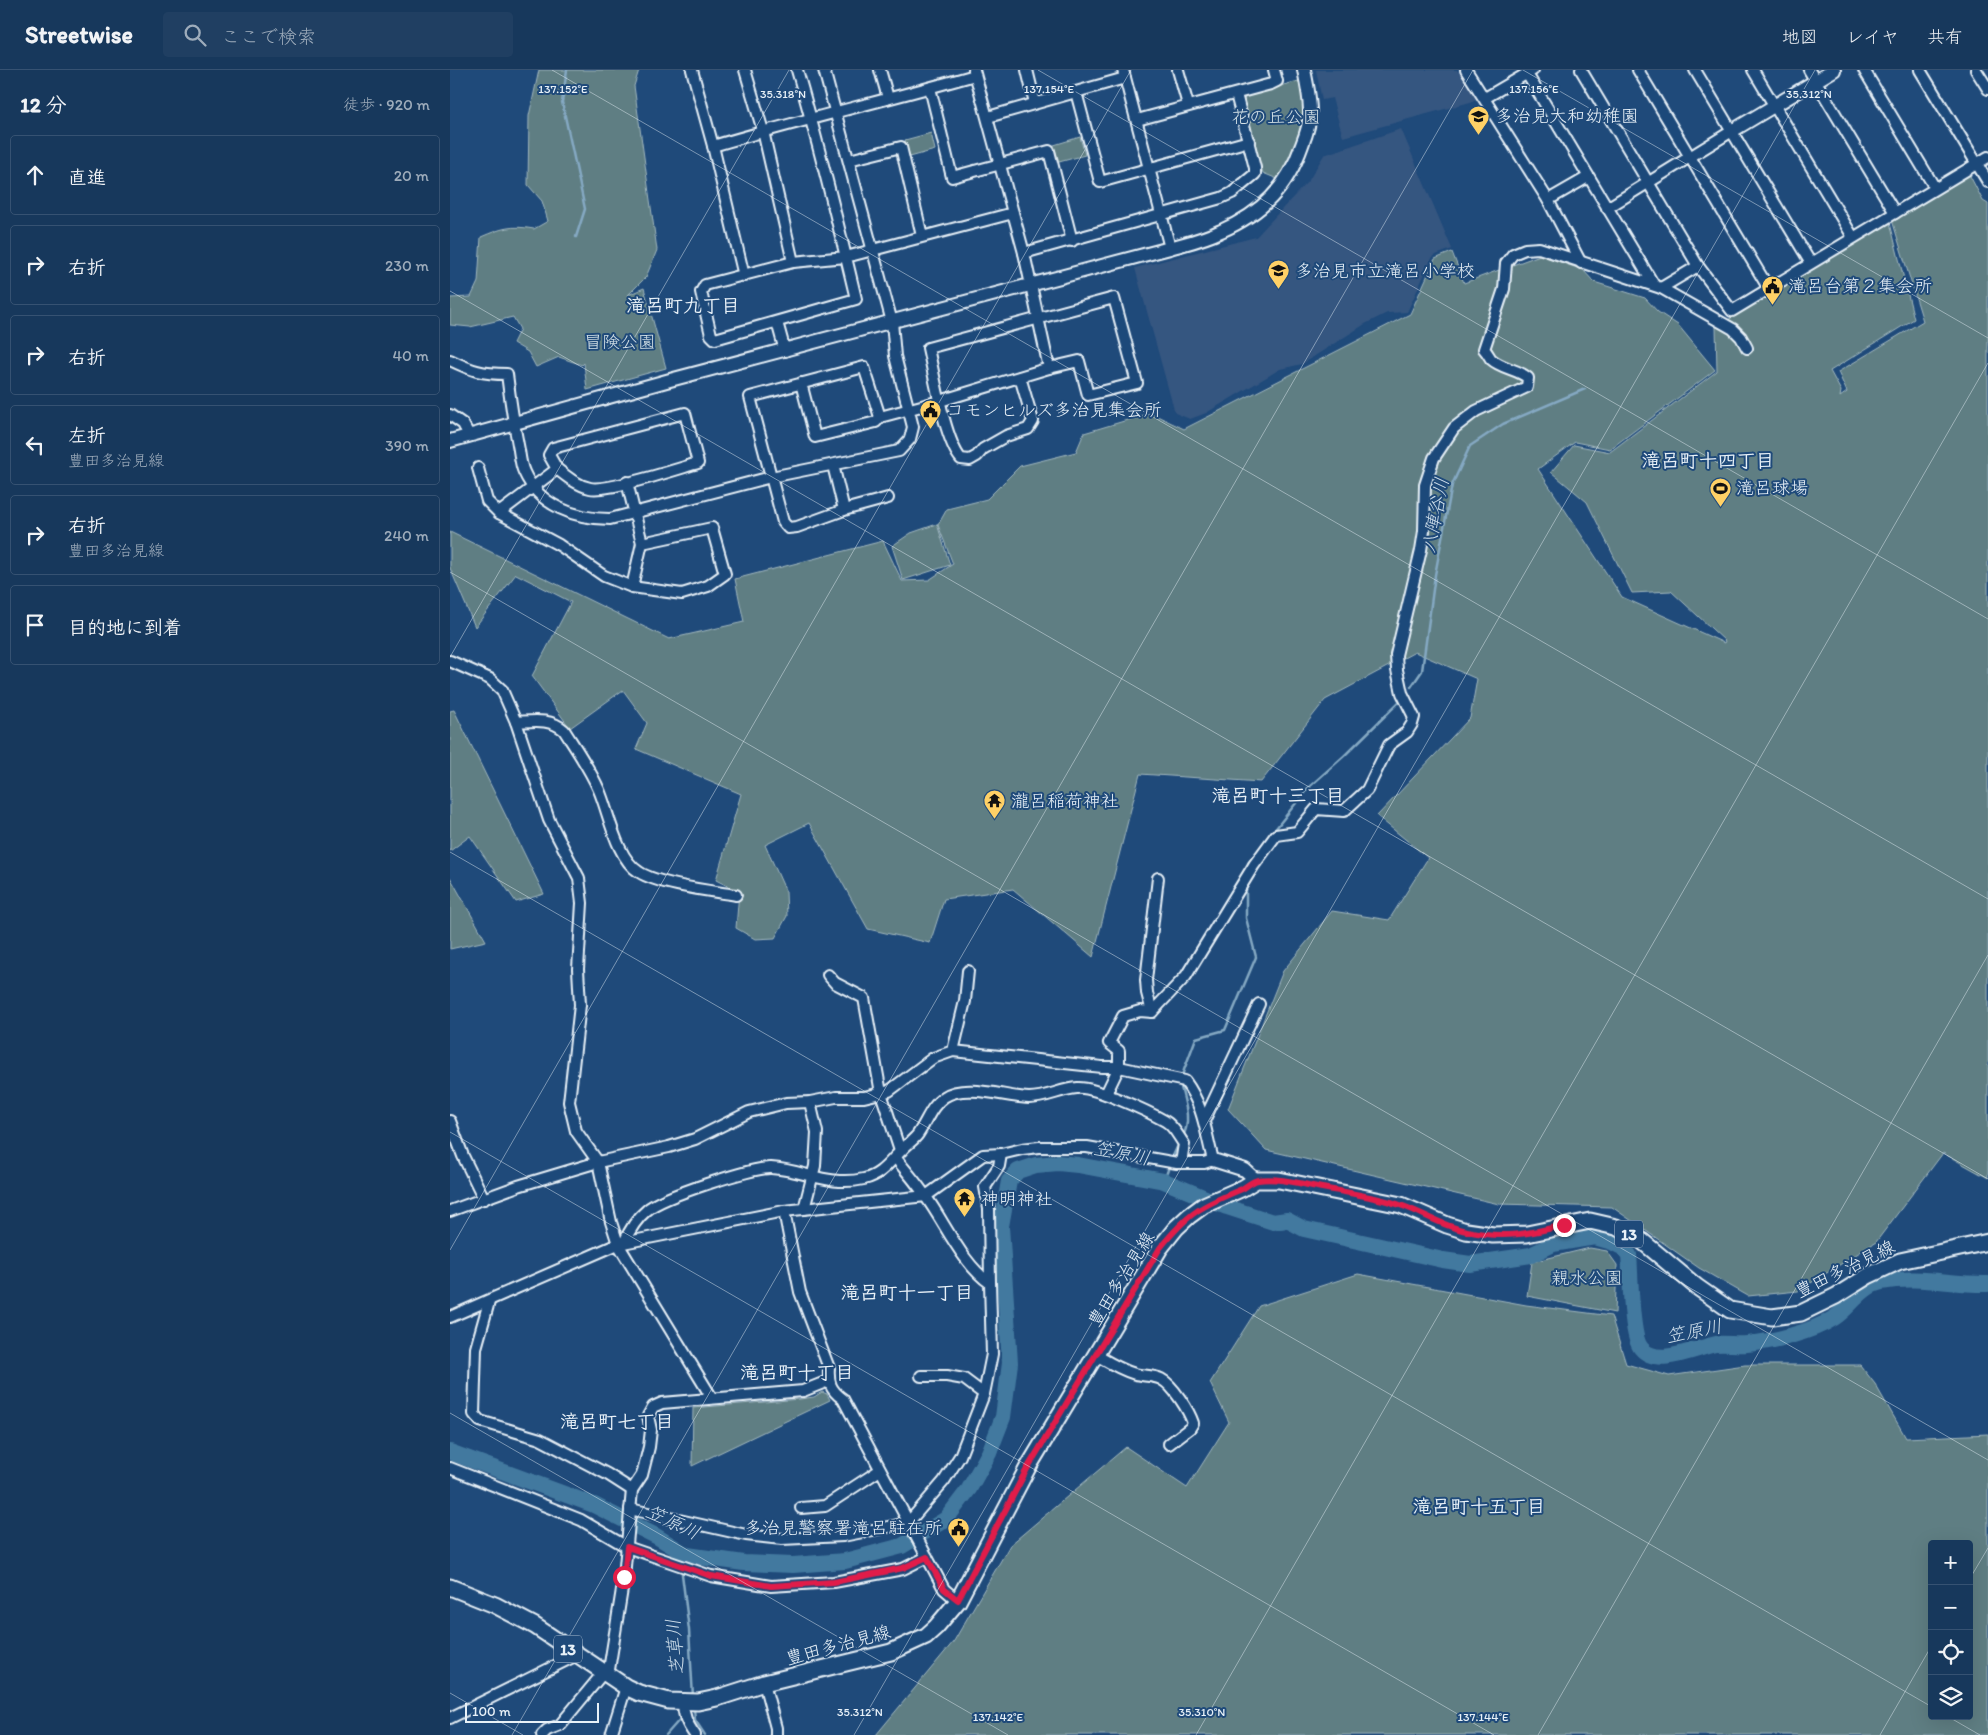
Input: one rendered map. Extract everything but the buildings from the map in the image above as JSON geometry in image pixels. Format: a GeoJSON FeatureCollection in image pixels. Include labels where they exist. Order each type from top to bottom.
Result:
{"type":"FeatureCollection","features":[{"type":"Feature","properties":{"kind":"main road","name":"豊田多治見線"},"geometry":{"type":"LineString","coordinates":[[450,1588],[495,1604],[534,1626],[605,1675],[626,1687],[653,1698],[688,1704],[891,1652],[912,1643],[931,1632],[945,1619],[958,1600],[1027,1469],[1160,1248],[1176,1228],[1204,1205],[1250,1184],[1280,1180],[1350,1193],[1402,1205],[1447,1226],[1493,1235],[1527,1234],[1590,1221],[1616,1227],[1642,1241],[1696,1287],[1730,1310],[1772,1317],[1801,1313],[1836,1296],[1868,1276],[1900,1261],[1988,1242]]}},
{"type":"Feature","properties":{"kind":"street"},"geometry":{"type":"LineString","coordinates":[[692,70],[713,146],[744,276]]}},
{"type":"Feature","properties":{"kind":"street"},"geometry":{"type":"LineString","coordinates":[[745,70],[762,131],[793,262]]}},
{"type":"Feature","properties":{"kind":"street"},"geometry":{"type":"LineString","coordinates":[[797,70],[811,119],[846,257],[856,299],[715,339],[711,336],[702,292],[705,285],[793,262],[846,257],[1013,213]]}},
{"type":"Feature","properties":{"kind":"street"},"geometry":{"type":"LineString","coordinates":[[450,360],[470,370],[485,374],[507,374],[523,472],[533,487],[546,499],[564,511],[590,519],[610,519],[771,477],[899,451],[910,439],[913,427],[895,356],[892,322],[824,70]]}},
{"type":"Feature","properties":{"kind":"street"},"geometry":{"type":"LineString","coordinates":[[880,70],[888,98]]}},
{"type":"Feature","properties":{"kind":"street"},"geometry":{"type":"LineString","coordinates":[[1027,70],[1035,103]]}},
{"type":"Feature","properties":{"kind":"street"},"geometry":{"type":"LineString","coordinates":[[1178,70],[1188,105]]}},
{"type":"Feature","properties":{"kind":"street"},"geometry":{"type":"LineString","coordinates":[[1137,120],[1188,105],[1236,94],[1277,81],[1274,70]]}},
{"type":"Feature","properties":{"kind":"street"},"geometry":{"type":"LineString","coordinates":[[450,442],[558,411],[1170,248],[1220,232],[1250,216],[1269,201],[1286,180],[1295,164],[1309,120],[1308,91],[1304,70]]}},
{"type":"Feature","properties":{"kind":"street"},"geometry":{"type":"LineString","coordinates":[[1466,70],[1548,200],[1581,263]]}},
{"type":"Feature","properties":{"kind":"street"},"geometry":{"type":"LineString","coordinates":[[1581,70],[1698,266],[1732,310],[1988,157]]}},
{"type":"Feature","properties":{"kind":"street"},"geometry":{"type":"LineString","coordinates":[[1638,70],[1769,288]]}},
{"type":"Feature","properties":{"kind":"street"},"geometry":{"type":"LineString","coordinates":[[1695,70],[1810,262]]}},
{"type":"Feature","properties":{"kind":"street"},"geometry":{"type":"LineString","coordinates":[[1753,70],[1853,238]]}},
{"type":"Feature","properties":{"kind":"street"},"geometry":{"type":"LineString","coordinates":[[1809,70],[1895,213]]}},
{"type":"Feature","properties":{"kind":"street"},"geometry":{"type":"LineString","coordinates":[[1608,208],[1647,182],[1834,70]]}},
{"type":"Feature","properties":{"kind":"street"},"geometry":{"type":"LineString","coordinates":[[1864,70],[1935,188]]}},
{"type":"Feature","properties":{"kind":"street"},"geometry":{"type":"LineString","coordinates":[[1920,70],[1988,182]]}},
{"type":"Feature","properties":{"kind":"street"},"geometry":{"type":"LineString","coordinates":[[1976,70],[1988,89]]}},
{"type":"Feature","properties":{"kind":"street"},"geometry":{"type":"LineString","coordinates":[[713,146],[762,131],[930,88],[975,72],[1024,252],[1049,368]]}},
{"type":"Feature","properties":{"kind":"street"},"geometry":{"type":"LineString","coordinates":[[1485,98],[1530,72],[1588,177],[1657,286]]}},
{"type":"Feature","properties":{"kind":"street"},"geometry":{"type":"LineString","coordinates":[[988,117],[1076,92],[1124,74],[1170,248]]}},
{"type":"Feature","properties":{"kind":"street"},"geometry":{"type":"LineString","coordinates":[[930,88],[952,177],[1049,151],[1072,240]]}},
{"type":"Feature","properties":{"kind":"street"},"geometry":{"type":"LineString","coordinates":[[1076,92],[1100,182],[1249,141]]}},
{"type":"Feature","properties":{"kind":"street"},"geometry":{"type":"LineString","coordinates":[[1024,252],[1162,216],[1221,198],[1247,182],[1255,174],[1249,141],[1236,94]]}},
{"type":"Feature","properties":{"kind":"street"},"geometry":{"type":"LineString","coordinates":[[849,160],[901,147],[922,236]]}},
{"type":"Feature","properties":{"kind":"street"},"geometry":{"type":"LineString","coordinates":[[1548,200],[1588,177]]}},
{"type":"Feature","properties":{"kind":"street"},"geometry":{"type":"LineString","coordinates":[[1152,1012],[1186,976],[1254,865],[1276,835],[1297,832],[1316,809],[1344,811],[1367,790],[1388,746],[1407,732],[1412,724],[1414,716],[1402,693],[1396,655],[1421,550],[1424,532],[1425,484],[1434,458],[1454,428],[1476,411],[1526,387],[1528,378],[1522,373],[1505,367],[1492,359],[1484,349],[1504,290],[1506,264],[1513,254],[1525,249],[1539,248],[1657,286],[1732,330],[1741,337],[1747,348]]}},
{"type":"Feature","properties":{"kind":"street"},"geometry":{"type":"LineString","coordinates":[[1657,286],[1698,266]]}},
{"type":"Feature","properties":{"kind":"street"},"geometry":{"type":"LineString","coordinates":[[801,383],[815,437],[876,422],[880,417],[940,401],[1049,368],[1078,361],[1088,395],[1136,383],[1114,298],[928,348],[940,401],[954,452],[961,459],[970,460],[983,449],[1006,436],[1028,429],[1033,421],[1020,377]]}},
{"type":"Feature","properties":{"kind":"street"},"geometry":{"type":"LineString","coordinates":[[777,322],[785,350]]}},
{"type":"Feature","properties":{"kind":"street"},"geometry":{"type":"LineString","coordinates":[[880,417],[864,366],[750,397],[782,522],[788,528],[797,527],[844,510],[888,498]]}},
{"type":"Feature","properties":{"kind":"street"},"geometry":{"type":"LineString","coordinates":[[685,413],[698,463],[609,487],[592,488],[573,482],[557,469],[549,455],[553,448],[685,413]]}},
{"type":"Feature","properties":{"kind":"street"},"geometry":{"type":"LineString","coordinates":[[450,415],[463,424],[469,435]]}},
{"type":"Feature","properties":{"kind":"street"},"geometry":{"type":"LineString","coordinates":[[833,465],[844,510]]}},
{"type":"Feature","properties":{"kind":"street"},"geometry":{"type":"LineString","coordinates":[[478,468],[487,501],[499,513],[559,545],[604,576],[632,587],[682,594],[708,586],[724,574],[712,528],[642,543]]}},
{"type":"Feature","properties":{"kind":"street"},"geometry":{"type":"LineString","coordinates":[[499,513],[557,469]]}},
{"type":"Feature","properties":{"kind":"street"},"geometry":{"type":"LineString","coordinates":[[627,482],[642,543],[632,587]]}},
{"type":"Feature","properties":{"kind":"street"},"geometry":{"type":"LineString","coordinates":[[450,661],[490,679],[502,690],[516,722],[548,820],[579,878],[582,903],[578,969],[580,1005],[569,1102],[576,1131],[598,1162],[611,1222],[621,1244],[712,1398]]}},
{"type":"Feature","properties":{"kind":"street"},"geometry":{"type":"LineString","coordinates":[[516,722],[543,720],[557,724],[564,730],[599,789],[616,839],[626,858],[638,872],[689,888],[736,895]]}},
{"type":"Feature","properties":{"kind":"street"},"geometry":{"type":"LineString","coordinates":[[1152,1012],[1146,980],[1158,878]]}},
{"type":"Feature","properties":{"kind":"street"},"geometry":{"type":"LineString","coordinates":[[953,1051],[965,1001],[968,971]]}},
{"type":"Feature","properties":{"kind":"street"},"geometry":{"type":"LineString","coordinates":[[828,975],[835,983],[864,998],[881,1093],[898,1154],[960,1249],[981,1277],[990,1283]]}},
{"type":"Feature","properties":{"kind":"street"},"geometry":{"type":"LineString","coordinates":[[1204,1121],[1259,1004]]}},
{"type":"Feature","properties":{"kind":"street"},"geometry":{"type":"LineString","coordinates":[[1106,1094],[1119,1067],[1119,1051],[1109,1043],[1123,1016],[1140,1011],[1152,1012]]}},
{"type":"Feature","properties":{"kind":"street"},"geometry":{"type":"LineString","coordinates":[[450,1211],[518,1186],[598,1162],[669,1147],[696,1139],[749,1112],[786,1103],[810,1102],[836,1097],[864,1097],[889,1091],[933,1058],[953,1051],[1102,1068],[1119,1067],[1185,1081],[1196,1096],[1204,1121],[1212,1160]]}},
{"type":"Feature","properties":{"kind":"street"},"geometry":{"type":"LineString","coordinates":[[621,1244],[629,1231],[648,1209],[669,1197],[746,1173],[769,1168],[797,1171],[812,1178],[831,1181],[865,1179],[879,1173],[917,1136],[934,1105],[945,1096],[958,1092],[1031,1098],[1078,1088],[1106,1094],[1166,1121],[1184,1144],[1175,1162]]}},
{"type":"Feature","properties":{"kind":"street"},"geometry":{"type":"LineString","coordinates":[[804,1209],[815,1166],[818,1132],[810,1102]]}},
{"type":"Feature","properties":{"kind":"street"},"geometry":{"type":"LineString","coordinates":[[450,1121],[463,1156],[484,1199]]}},
{"type":"Feature","properties":{"kind":"street"},"geometry":{"type":"LineString","coordinates":[[450,1317],[489,1302],[621,1244],[784,1211],[926,1196],[984,1155],[1039,1147],[1087,1147],[1175,1162],[1204,1163],[1212,1160],[1245,1170],[1250,1184]]}},
{"type":"Feature","properties":{"kind":"street"},"geometry":{"type":"LineString","coordinates":[[630,1509],[746,1535],[782,1539],[843,1536],[908,1522],[944,1481],[960,1456],[984,1394],[992,1354],[989,1209],[984,1187],[999,1166],[1001,1154]]}},
{"type":"Feature","properties":{"kind":"street"},"geometry":{"type":"LineString","coordinates":[[784,1211],[800,1292],[829,1368],[828,1381],[837,1395],[843,1398],[944,1589],[958,1600]]}},
{"type":"Feature","properties":{"kind":"street"},"geometry":{"type":"LineString","coordinates":[[489,1302],[476,1348],[474,1414],[480,1421],[540,1439],[607,1474],[632,1490]]}},
{"type":"Feature","properties":{"kind":"street"},"geometry":{"type":"LineString","coordinates":[[1096,1355],[1133,1374],[1160,1378],[1166,1382],[1193,1423],[1190,1428],[1169,1444]]}},
{"type":"Feature","properties":{"kind":"street"},"geometry":{"type":"LineString","coordinates":[[921,1376],[947,1376],[964,1379],[984,1394]]}},
{"type":"Feature","properties":{"kind":"street"},"geometry":{"type":"LineString","coordinates":[[542,1735],[547,1730],[560,1725],[605,1675],[627,1547],[632,1490],[642,1475],[649,1446],[650,1430],[648,1416],[652,1407],[662,1403],[803,1391],[828,1381]]}},
{"type":"Feature","properties":{"kind":"street"},"geometry":{"type":"LineString","coordinates":[[450,1468],[581,1520],[627,1547],[711,1576],[771,1586],[834,1582],[903,1568],[927,1557]]}},
{"type":"Feature","properties":{"kind":"street"},"geometry":{"type":"LineString","coordinates":[[801,1508],[825,1506],[880,1470]]}},
{"type":"Feature","properties":{"kind":"street"},"geometry":{"type":"LineString","coordinates":[[450,1718],[577,1655]]}},
{"type":"Feature","properties":{"kind":"street"},"geometry":{"type":"LineString","coordinates":[[764,1683],[776,1728],[776,1735]]}},
{"type":"Feature","properties":{"kind":"street"},"geometry":{"type":"LineString","coordinates":[[610,1735],[626,1687]]}},
{"type":"Feature","properties":{"kind":"street"},"geometry":{"type":"LineString","coordinates":[[688,1704],[686,1721],[695,1735]]}},
{"type":"Feature","properties":{"kind":"shaded area"},"geometry":{"type":"Polygon","coordinates":[[[1316,70],[1457,70],[1476,98],[1474,101],[1343,137],[1332,98],[1322,100],[1316,70]]]}},
{"type":"Feature","properties":{"kind":"shaded area","name":"多治見市立滝呂小学校"},"geometry":{"type":"Polygon","coordinates":[[[1401,129],[1452,249],[1433,256],[1407,312],[1387,313],[1365,324],[1302,364],[1280,369],[1206,413],[1190,419],[1175,413],[1135,268],[1256,237],[1309,180],[1324,155],[1401,129]]]}},
{"type":"Feature","properties":{"kind":"green space","name":"冒険公園"},"geometry":{"type":"Polygon","coordinates":[[[539,70],[639,70],[634,86],[657,250],[646,277],[628,295],[644,288],[666,368],[587,390],[584,363],[582,365],[559,357],[536,367],[528,352],[513,343],[520,329],[513,317],[470,327],[450,325],[450,298],[471,297],[478,282],[481,237],[507,228],[534,229],[548,221],[542,201],[528,185],[529,116],[539,70]]]}},
{"type":"Feature","properties":{"kind":"green space","name":"花の丘公園"},"geometry":{"type":"Polygon","coordinates":[[[1302,80],[1304,108],[1301,132],[1280,180],[1263,173],[1243,101],[1247,95],[1302,80]]]}},
{"type":"Feature","properties":{"kind":"green space"},"geometry":{"type":"Polygon","coordinates":[[[931,133],[935,150],[910,157],[905,140],[931,133]]]}},
{"type":"Feature","properties":{"kind":"green space"},"geometry":{"type":"Polygon","coordinates":[[[1080,137],[1085,155],[1059,162],[1054,145],[1080,137]]]}},
{"type":"Feature","properties":{"kind":"green space"},"geometry":{"type":"Polygon","coordinates":[[[1968,172],[1983,201],[1988,204],[1988,1178],[1943,1153],[1876,1242],[1798,1291],[1748,1296],[1699,1268],[1612,1207],[1499,1204],[1266,1150],[1228,1109],[1283,971],[1332,911],[1389,920],[1428,858],[1377,816],[1470,718],[1477,679],[1415,652],[1325,700],[1261,782],[1140,774],[1093,957],[1013,889],[944,899],[930,943],[868,929],[809,823],[765,845],[786,892],[787,916],[775,938],[755,939],[736,928],[739,892],[716,880],[741,794],[636,749],[647,723],[623,690],[570,728],[532,676],[571,602],[516,574],[475,627],[450,568],[450,532],[669,639],[744,622],[735,579],[883,541],[902,581],[929,580],[953,564],[938,525],[947,509],[987,499],[1020,466],[1076,452],[1084,433],[1151,413],[1184,429],[1410,314],[1435,259],[1452,252],[1464,283],[1540,255],[1583,270],[1594,282],[1645,298],[1658,312],[1678,325],[1715,370],[1610,449],[1575,442],[1538,469],[1622,597],[1724,643],[1725,641],[1671,591],[1632,593],[1587,502],[1551,472],[1574,445],[1610,452],[1717,371],[1716,327],[1890,223],[1914,319],[1830,371],[1841,391],[1840,397],[1847,392],[1838,372],[1923,321],[1892,220],[1968,172]]]}},
{"type":"Feature","properties":{"kind":"green space"},"geometry":{"type":"Polygon","coordinates":[[[937,524],[950,565],[903,580],[892,546],[911,533],[937,524]]]}},
{"type":"Feature","properties":{"kind":"green space"},"geometry":{"type":"Polygon","coordinates":[[[454,710],[544,894],[516,902],[470,836],[450,851],[450,711],[454,710]]]}},
{"type":"Feature","properties":{"kind":"green space"},"geometry":{"type":"Polygon","coordinates":[[[450,877],[486,941],[450,949],[450,877]]]}},
{"type":"Feature","properties":{"kind":"green space","name":"親水公園"},"geometry":{"type":"Polygon","coordinates":[[[1590,1248],[1607,1251],[1617,1265],[1615,1313],[1527,1296],[1532,1262],[1590,1248]]]}},
{"type":"Feature","properties":{"kind":"green space"},"geometry":{"type":"Polygon","coordinates":[[[1358,1274],[1526,1305],[1611,1316],[1626,1364],[1669,1376],[1745,1365],[1860,1365],[1875,1384],[1906,1438],[1988,1434],[1988,1735],[876,1735],[954,1641],[1010,1545],[1126,1447],[1187,1488],[1229,1422],[1210,1383],[1259,1306],[1358,1274]]]}},
{"type":"Feature","properties":{"kind":"green space"},"geometry":{"type":"Polygon","coordinates":[[[822,1392],[827,1394],[830,1400],[692,1466],[693,1408],[800,1399],[814,1397],[822,1392]]]}},
{"type":"Feature","properties":{"kind":"waterway"},"geometry":{"type":"LineString","coordinates":[[567,70],[562,102],[585,209],[576,237]]}},
{"type":"Feature","properties":{"kind":"waterway","name":"八陣谷川"},"geometry":{"type":"LineString","coordinates":[[1411,687],[1422,671],[1435,575],[1452,485],[1470,446],[1503,424],[1585,389]]}},
{"type":"Feature","properties":{"kind":"waterway","name":"八陣谷川"},"geometry":{"type":"LineString","coordinates":[[1273,832],[1308,788],[1399,702]]}},
{"type":"Feature","properties":{"kind":"waterway","name":"八陣谷川"},"geometry":{"type":"LineString","coordinates":[[1248,863],[1264,844]]}},
{"type":"Feature","properties":{"kind":"waterway","name":"八陣谷川"},"geometry":{"type":"LineString","coordinates":[[1181,1078],[1196,1038],[1225,1030],[1256,957],[1246,918],[1246,889]]}},
{"type":"Feature","properties":{"kind":"waterway","name":"八陣谷川"},"geometry":{"type":"LineString","coordinates":[[1180,1083],[1187,1117],[1186,1130],[1183,1136]]}},
{"type":"Feature","properties":{"kind":"waterway","name":"八陣谷川"},"geometry":{"type":"LineString","coordinates":[[1172,1158],[1179,1143]]}},
{"type":"Feature","properties":{"kind":"waterway","name":"笠原川"},"geometry":{"type":"LineString","coordinates":[[450,1452],[594,1505],[656,1536],[687,1555],[744,1563],[793,1565],[845,1561],[902,1546],[946,1519],[969,1489],[989,1453],[1003,1417],[1010,1363],[1001,1226],[1009,1181],[1018,1171],[1036,1165],[1058,1163],[1078,1165],[1164,1181],[1227,1207],[1273,1222],[1287,1220],[1304,1229],[1443,1260],[1470,1264],[1531,1255],[1553,1244],[1595,1237],[1612,1242],[1624,1248],[1629,1255],[1633,1318],[1637,1341],[1648,1354],[1657,1356],[1677,1355],[1716,1344],[1757,1343],[1792,1336],[1815,1328],[1834,1318],[1868,1288],[1882,1282],[1922,1280],[1988,1284]]}},
{"type":"Feature","properties":{"kind":"waterway","name":"八陣谷川"},"geometry":{"type":"LineString","coordinates":[[1164,1181],[1170,1164]]}},
{"type":"Feature","properties":{"kind":"waterway","name":"芝草川"},"geometry":{"type":"LineString","coordinates":[[685,1563],[687,1555]]}},
{"type":"Feature","properties":{"kind":"waterway","name":"芝草川"},"geometry":{"type":"LineString","coordinates":[[684,1568],[682,1574],[689,1630],[693,1697]]}},
{"type":"Feature","properties":{"kind":"waterway","name":"芝草川"},"geometry":{"type":"LineString","coordinates":[[694,1708],[695,1720],[705,1735]]}},
{"type":"Feature","properties":{"kind":"waterway"},"geometry":{"type":"LineString","coordinates":[[666,1735],[681,1718]]}},
{"type":"Feature","properties":{"kind":"place","name":"多治見大和幼稚園"},"geometry":{"type":"Point","coordinates":[1479,135]}},
{"type":"Feature","properties":{"kind":"place","name":"多治見市立滝呂小学校"},"geometry":{"type":"Point","coordinates":[1279,290]}},
{"type":"Feature","properties":{"kind":"place","name":"滝呂台第２集会所"},"geometry":{"type":"Point","coordinates":[1772,305]}},
{"type":"Feature","properties":{"kind":"place","name":"コモンヒルズ多治見集会所"},"geometry":{"type":"Point","coordinates":[930,429]}},
{"type":"Feature","properties":{"kind":"place","name":"滝呂球場"},"geometry":{"type":"Point","coordinates":[1720,507]}},
{"type":"Feature","properties":{"kind":"place","name":"瀧呂稲荷神社"},"geometry":{"type":"Point","coordinates":[995,820]}},
{"type":"Feature","properties":{"kind":"place","name":"神明神社"},"geometry":{"type":"Point","coordinates":[965,1218]}},
{"type":"Feature","properties":{"kind":"place","name":"多治見警察署滝呂駐在所"},"geometry":{"type":"Point","coordinates":[958,1547]}},
{"type":"Feature","properties":{"kind":"district","name":"滝呂町九丁目"},"geometry":{"type":"Point","coordinates":[683,305]}},
{"type":"Feature","properties":{"kind":"district","name":"滝呂町十四丁目"},"geometry":{"type":"Point","coordinates":[1708,460]}},
{"type":"Feature","properties":{"kind":"district","name":"滝呂町十三丁目"},"geometry":{"type":"Point","coordinates":[1278,795]}},
{"type":"Feature","properties":{"kind":"district","name":"滝呂町十一丁目"},"geometry":{"type":"Point","coordinates":[907,1292]}},
{"type":"Feature","properties":{"kind":"district","name":"滝呂町十丁目"},"geometry":{"type":"Point","coordinates":[797,1372]}},
{"type":"Feature","properties":{"kind":"district","name":"滝呂町七丁目"},"geometry":{"type":"Point","coordinates":[617,1421]}},
{"type":"Feature","properties":{"kind":"district","name":"滝呂町十五丁目"},"geometry":{"type":"Point","coordinates":[1479,1506]}},
{"type":"Feature","properties":{"kind":"route"},"geometry":{"type":"LineString","coordinates":[[624,1577],[627,1547],[711,1576],[771,1586],[834,1582],[903,1568],[927,1557],[944,1589],[958,1600],[1027,1469],[1160,1248],[1176,1228],[1204,1205],[1243,1188],[1256,1180],[1280,1180],[1402,1205],[1447,1226],[1493,1235],[1527,1234],[1564,1225]]}}]}
